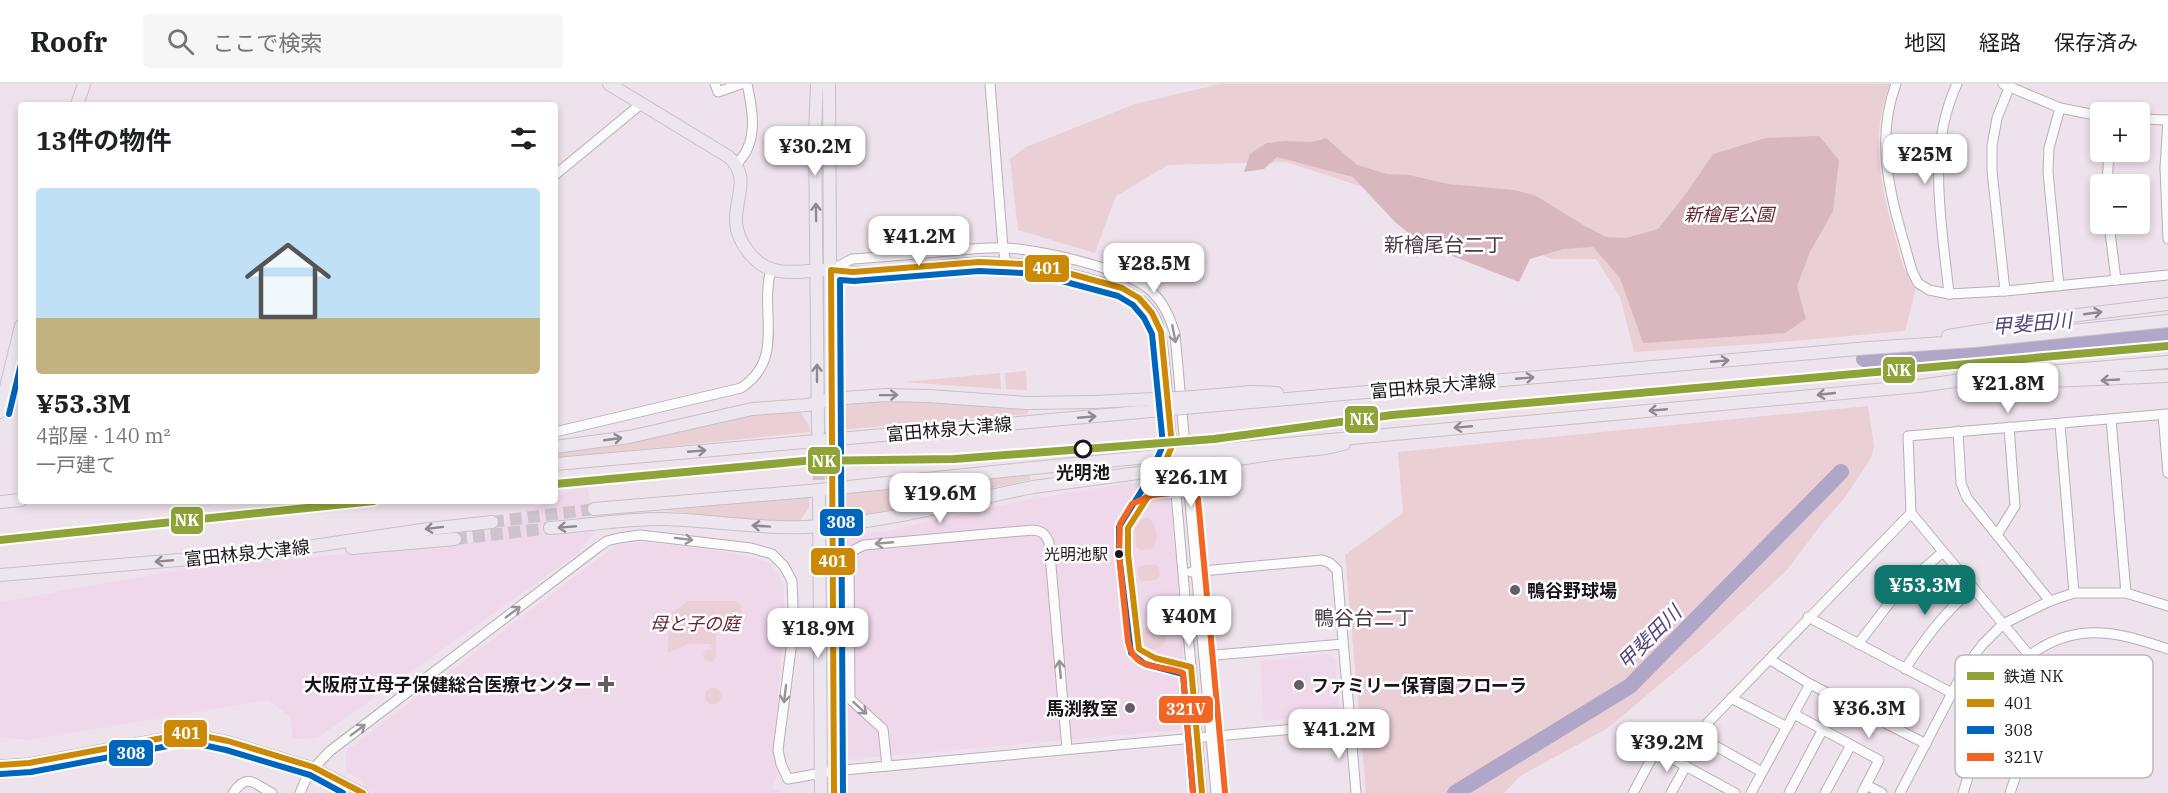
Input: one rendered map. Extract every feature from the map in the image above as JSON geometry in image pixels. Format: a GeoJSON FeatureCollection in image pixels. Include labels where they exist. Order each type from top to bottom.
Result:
{"type":"FeatureCollection","features":[{"type":"Feature","properties":{"kind":"main road"},"geometry":{"type":"LineString","coordinates":[[80,102],[84,84]]}},
{"type":"Feature","properties":{"kind":"main road"},"geometry":{"type":"LineString","coordinates":[[609,84],[729,157],[736,164],[742,177],[736,223],[747,251],[771,269],[831,270]]}},
{"type":"Feature","properties":{"kind":"main road"},"geometry":{"type":"LineString","coordinates":[[817,84],[815,133],[818,432]]}},
{"type":"Feature","properties":{"kind":"main road"},"geometry":{"type":"LineString","coordinates":[[829,84],[831,430]]}},
{"type":"Feature","properties":{"kind":"main road"},"geometry":{"type":"LineString","coordinates":[[1869,348],[2079,315],[2168,304]]}},
{"type":"Feature","properties":{"kind":"main road","name":"富田林泉大津線"},"geometry":{"type":"LineString","coordinates":[[558,464],[1029,422],[1195,402],[1336,394],[1974,341],[2168,321]]}},
{"type":"Feature","properties":{"kind":"main road"},"geometry":{"type":"LineString","coordinates":[[0,412],[18,338]]}},
{"type":"Feature","properties":{"kind":"main road"},"geometry":{"type":"LineString","coordinates":[[1919,386],[1976,378],[2168,362]]}},
{"type":"Feature","properties":{"kind":"main road"},"geometry":{"type":"LineString","coordinates":[[550,528],[640,520],[697,521],[764,527],[826,525],[913,514],[1034,487],[1199,458],[1380,434],[1919,386],[2168,376]]}},
{"type":"Feature","properties":{"kind":"main road"},"geometry":{"type":"LineString","coordinates":[[558,447],[629,437],[752,409],[886,395],[1027,403],[1195,402]]}},
{"type":"Feature","properties":{"kind":"main road"},"geometry":{"type":"LineString","coordinates":[[594,509],[809,491],[1033,468],[1199,458]]}},
{"type":"Feature","properties":{"kind":"main road"},"geometry":{"type":"LineString","coordinates":[[821,793],[827,771],[826,495]]}},
{"type":"Feature","properties":{"kind":"main road"},"geometry":{"type":"LineString","coordinates":[[0,502],[18,500]]}},
{"type":"Feature","properties":{"kind":"main road","name":"富田林泉大津線"},"geometry":{"type":"LineString","coordinates":[[0,575],[273,552],[492,522]]}},
{"type":"Feature","properties":{"kind":"main road"},"geometry":{"type":"LineString","coordinates":[[273,552],[373,547],[455,539]]}},
{"type":"Feature","properties":{"kind":"main road"},"geometry":{"type":"LineString","coordinates":[[827,771],[834,793]]}},
{"type":"Feature","properties":{"kind":"street"},"geometry":{"type":"LineString","coordinates":[[715,84],[718,92],[741,84]]}},
{"type":"Feature","properties":{"kind":"street"},"geometry":{"type":"LineString","coordinates":[[736,164],[745,157],[750,144],[753,110],[747,84]]}},
{"type":"Feature","properties":{"kind":"street"},"geometry":{"type":"LineString","coordinates":[[990,84],[1006,263]]}},
{"type":"Feature","properties":{"kind":"street"},"geometry":{"type":"LineString","coordinates":[[1896,84],[1885,131],[1884,160],[1911,271],[1918,283],[1929,290],[1949,294],[2005,291],[2168,275]]}},
{"type":"Feature","properties":{"kind":"street"},"geometry":{"type":"LineString","coordinates":[[1949,294],[1938,172],[1943,123],[1957,84]]}},
{"type":"Feature","properties":{"kind":"street"},"geometry":{"type":"LineString","coordinates":[[2005,291],[1992,171],[1992,146],[2006,86],[2060,108],[2090,114]]}},
{"type":"Feature","properties":{"kind":"street"},"geometry":{"type":"LineString","coordinates":[[558,173],[641,104]]}},
{"type":"Feature","properties":{"kind":"street"},"geometry":{"type":"LineString","coordinates":[[2059,286],[2048,172],[2049,148],[2060,108]]}},
{"type":"Feature","properties":{"kind":"street"},"geometry":{"type":"LineString","coordinates":[[2150,119],[2168,120],[2165,168],[2168,239]]}},
{"type":"Feature","properties":{"kind":"street"},"geometry":{"type":"LineString","coordinates":[[2110,234],[2116,280]]}},
{"type":"Feature","properties":{"kind":"street"},"geometry":{"type":"LineString","coordinates":[[831,270],[852,259],[1003,248],[1068,259],[1135,280],[1150,290],[1170,317],[1177,352],[1216,793]]}},
{"type":"Feature","properties":{"kind":"street"},"geometry":{"type":"LineString","coordinates":[[831,270],[853,272],[979,262],[1006,263],[1064,272],[1122,288],[1139,298],[1152,313],[1161,332],[1202,793]]}},
{"type":"Feature","properties":{"kind":"street"},"geometry":{"type":"LineString","coordinates":[[558,431],[741,388],[754,379],[762,368],[767,353],[767,284],[771,269]]}},
{"type":"Feature","properties":{"kind":"street"},"geometry":{"type":"LineString","coordinates":[[2168,473],[2166,414],[1908,436],[1911,513],[2029,655],[2065,637],[2100,632],[2123,635],[2168,649]]}},
{"type":"Feature","properties":{"kind":"street"},"geometry":{"type":"LineString","coordinates":[[2111,419],[2126,593]]}},
{"type":"Feature","properties":{"kind":"street"},"geometry":{"type":"LineString","coordinates":[[2060,424],[2074,593]]}},
{"type":"Feature","properties":{"kind":"street"},"geometry":{"type":"LineString","coordinates":[[1996,535],[2015,506],[2009,428]]}},
{"type":"Feature","properties":{"kind":"street"},"geometry":{"type":"LineString","coordinates":[[1958,431],[1961,483],[1967,498],[2049,601]]}},
{"type":"Feature","properties":{"kind":"street"},"geometry":{"type":"LineString","coordinates":[[1762,772],[1696,735],[1911,513]]}},
{"type":"Feature","properties":{"kind":"street"},"geometry":{"type":"LineString","coordinates":[[887,766],[883,729],[850,699],[849,559],[854,550],[864,545],[1033,530],[1040,531],[1047,536],[1067,748]]}},
{"type":"Feature","properties":{"kind":"street"},"geometry":{"type":"LineString","coordinates":[[300,793],[313,767],[330,751],[597,548],[607,541],[640,535],[751,548],[772,555],[784,566],[792,581],[793,606],[791,649],[778,750],[788,779],[827,771],[1349,724]]}},
{"type":"Feature","properties":{"kind":"street"},"geometry":{"type":"LineString","coordinates":[[1858,644],[1901,588],[1943,552]]}},
{"type":"Feature","properties":{"kind":"street"},"geometry":{"type":"LineString","coordinates":[[1183,573],[1322,560],[1330,563],[1337,570],[1356,793]]}},
{"type":"Feature","properties":{"kind":"street"},"geometry":{"type":"LineString","coordinates":[[1905,669],[1932,628],[1973,588]]}},
{"type":"Feature","properties":{"kind":"street"},"geometry":{"type":"LineString","coordinates":[[1974,655],[2003,624],[2049,601],[2074,593],[2126,593],[2168,606]]}},
{"type":"Feature","properties":{"kind":"street"},"geometry":{"type":"LineString","coordinates":[[1808,617],[1952,693]]}},
{"type":"Feature","properties":{"kind":"street"},"geometry":{"type":"LineString","coordinates":[[1204,656],[1342,644]]}},
{"type":"Feature","properties":{"kind":"street"},"geometry":{"type":"LineString","coordinates":[[1768,659],[1810,684],[1926,744]]}},
{"type":"Feature","properties":{"kind":"street"},"geometry":{"type":"LineString","coordinates":[[1765,793],[1753,790],[1810,684]]}},
{"type":"Feature","properties":{"kind":"street"},"geometry":{"type":"LineString","coordinates":[[1900,793],[1955,687]]}},
{"type":"Feature","properties":{"kind":"street"},"geometry":{"type":"LineString","coordinates":[[1731,698],[1787,727]]}},
{"type":"Feature","properties":{"kind":"street"},"geometry":{"type":"LineString","coordinates":[[1794,714],[1879,760],[1864,789],[1882,793]]}},
{"type":"Feature","properties":{"kind":"street"},"geometry":{"type":"LineString","coordinates":[[1789,793],[1823,729]]}},
{"type":"Feature","properties":{"kind":"street"},"geometry":{"type":"LineString","coordinates":[[0,765],[29,763],[189,733],[228,741],[313,767],[363,793]]}},
{"type":"Feature","properties":{"kind":"street"},"geometry":{"type":"LineString","coordinates":[[1826,793],[1851,744]]}},
{"type":"Feature","properties":{"kind":"street"},"geometry":{"type":"LineString","coordinates":[[1633,793],[1656,750],[1736,793]]}},
{"type":"Feature","properties":{"kind":"street"},"geometry":{"type":"LineString","coordinates":[[1671,793],[1686,766]]}},
{"type":"Feature","properties":{"kind":"street"},"geometry":{"type":"LineString","coordinates":[[1963,793],[1968,778]]}},
{"type":"Feature","properties":{"kind":"street"},"geometry":{"type":"LineString","coordinates":[[2010,793],[2015,778]]}},
{"type":"Feature","properties":{"kind":"street"},"geometry":{"type":"LineString","coordinates":[[233,793],[239,784],[254,782],[272,793]]}},
{"type":"Feature","properties":{"kind":"street"},"geometry":{"type":"LineString","coordinates":[[1711,793],[1716,783]]}},
{"type":"Feature","properties":{"kind":"shaded area"},"geometry":{"type":"Polygon","coordinates":[[[1170,477],[1187,719],[1178,730],[850,759],[839,749],[839,549],[856,535],[888,531],[1030,499],[1170,477]]]}},
{"type":"Feature","properties":{"kind":"shaded area"},"geometry":{"type":"Polygon","coordinates":[[[587,485],[593,516],[549,522],[551,536],[595,531],[577,554],[317,738],[293,739],[289,716],[268,700],[28,740],[0,737],[0,602],[196,567],[470,543],[542,504],[558,504],[558,496],[587,485]]]}},
{"type":"Feature","properties":{"kind":"shaded area","name":"大阪府立母子保健総合医療センター"},"geometry":{"type":"Polygon","coordinates":[[[644,542],[750,557],[768,562],[778,573],[784,587],[784,618],[773,755],[777,758],[778,772],[772,788],[783,793],[375,793],[363,786],[364,782],[346,771],[346,751],[611,549],[619,545],[644,542]]]}},
{"type":"Feature","properties":{"kind":"shaded area","name":"ファミリー保育園フローラ"},"geometry":{"type":"Polygon","coordinates":[[[1328,654],[1335,659],[1339,709],[1334,714],[1264,721],[1260,661],[1328,654]]]}},
{"type":"Feature","properties":{"kind":"green space","name":"新檜尾公園"},"geometry":{"type":"Polygon","coordinates":[[[1220,84],[1890,84],[1880,121],[1879,159],[1881,178],[1900,256],[1907,275],[1916,288],[1905,331],[1634,352],[1620,297],[1596,259],[1551,259],[1499,235],[1418,216],[1360,186],[1286,162],[1168,165],[1116,196],[1095,253],[1018,230],[1010,159],[1026,147],[1135,104],[1220,84]]]}},
{"type":"Feature","properties":{"kind":"green space"},"geometry":{"type":"Polygon","coordinates":[[[1819,136],[1839,160],[1833,211],[1810,252],[1797,286],[1806,319],[1785,333],[1643,343],[1620,278],[1593,247],[1563,249],[1530,259],[1519,282],[1422,244],[1395,222],[1353,177],[1277,157],[1264,169],[1244,172],[1250,154],[1267,143],[1312,142],[1326,138],[1357,165],[1387,174],[1409,175],[1448,184],[1515,190],[1536,196],[1606,237],[1626,238],[1658,229],[1713,154],[1766,138],[1819,136]]]}},
{"type":"Feature","properties":{"kind":"green space"},"geometry":{"type":"Polygon","coordinates":[[[1026,371],[1027,390],[1006,389],[1005,373],[1026,371]]]}},
{"type":"Feature","properties":{"kind":"green space"},"geometry":{"type":"Polygon","coordinates":[[[1000,373],[1001,389],[903,382],[1000,373]]]}},
{"type":"Feature","properties":{"kind":"green space"},"geometry":{"type":"Polygon","coordinates":[[[887,401],[1027,408],[1029,411],[1027,414],[839,430],[838,417],[847,405],[887,401]]]}},
{"type":"Feature","properties":{"kind":"green space"},"geometry":{"type":"Polygon","coordinates":[[[1868,406],[1874,446],[1871,458],[1846,496],[1787,570],[1704,647],[1608,728],[1520,776],[1504,793],[1366,793],[1345,555],[1403,513],[1398,452],[1868,406]]]}},
{"type":"Feature","properties":{"kind":"green space"},"geometry":{"type":"Polygon","coordinates":[[[798,409],[809,425],[810,432],[558,458],[558,452],[638,440],[758,412],[798,409]]]}},
{"type":"Feature","properties":{"kind":"green space"},"geometry":{"type":"Polygon","coordinates":[[[1030,475],[1030,480],[932,503],[853,517],[840,505],[840,494],[1030,475]]]}},
{"type":"Feature","properties":{"kind":"green space"},"geometry":{"type":"Polygon","coordinates":[[[809,496],[809,507],[800,521],[735,519],[661,510],[659,507],[809,496]]]}},
{"type":"Feature","properties":{"kind":"green space"},"geometry":{"type":"Polygon","coordinates":[[[1143,518],[1148,518],[1155,528],[1157,537],[1152,549],[1141,550],[1136,547],[1135,528],[1143,518]]]}},
{"type":"Feature","properties":{"kind":"green space"},"geometry":{"type":"Polygon","coordinates":[[[1154,564],[1159,567],[1160,576],[1156,580],[1142,581],[1139,579],[1137,570],[1140,566],[1154,564]]]}},
{"type":"Feature","properties":{"kind":"green space","name":"母と子の庭"},"geometry":{"type":"Polygon","coordinates":[[[688,601],[736,601],[741,605],[741,623],[716,623],[716,657],[712,662],[705,660],[703,654],[706,650],[712,650],[711,644],[688,644],[668,653],[668,616],[688,601]]]}},
{"type":"Feature","properties":{"kind":"green space"},"geometry":{"type":"Polygon","coordinates":[[[1154,625],[1163,628],[1166,637],[1163,646],[1154,649],[1145,646],[1142,637],[1145,628],[1154,625]]]}},
{"type":"Feature","properties":{"kind":"green space"},"geometry":{"type":"Polygon","coordinates":[[[710,688],[716,688],[721,696],[719,702],[710,704],[705,699],[705,693],[710,688]]]}},
{"type":"Feature","properties":{"kind":"waterway","name":"甲斐田川"},"geometry":{"type":"LineString","coordinates":[[1864,359],[2168,333]]}},
{"type":"Feature","properties":{"kind":"waterway","name":"甲斐田川"},"geometry":{"type":"LineString","coordinates":[[1455,793],[1630,686],[1841,472]]}},
{"type":"Feature","properties":{"kind":"tunnel"},"geometry":{"type":"LineString","coordinates":[[831,431],[832,494]]}},
{"type":"Feature","properties":{"kind":"tunnel"},"geometry":{"type":"LineString","coordinates":[[818,432],[819,495]]}},
{"type":"Feature","properties":{"kind":"tunnel"},"geometry":{"type":"LineString","coordinates":[[492,522],[594,509]]}},
{"type":"Feature","properties":{"kind":"tunnel"},"geometry":{"type":"LineString","coordinates":[[455,539],[550,528]]}},
{"type":"Feature","properties":{"kind":"rail line","name":"NK"},"geometry":{"type":"LineString","coordinates":[[558,484],[804,461],[954,459],[1214,439],[1392,415],[2168,346]]}},
{"type":"Feature","properties":{"kind":"rail line","name":"NK"},"geometry":{"type":"LineString","coordinates":[[0,540],[345,504]]}},
{"type":"Feature","properties":{"kind":"transit line","name":"401"},"geometry":{"type":"LineString","coordinates":[[834,793],[831,270],[853,272],[979,262],[1023,264],[1064,272],[1122,288],[1139,298],[1152,313],[1161,332],[1172,446],[1155,486],[1128,528],[1128,554],[1139,649],[1155,658],[1191,667],[1202,793]]}},
{"type":"Feature","properties":{"kind":"transit line","name":"308"},"geometry":{"type":"LineString","coordinates":[[843,793],[840,280],[854,281],[979,271],[1022,273],[1118,296],[1133,305],[1144,318],[1152,334],[1163,445],[1147,482],[1119,527],[1119,555],[1131,653],[1145,664],[1183,674],[1193,793]]}},
{"type":"Feature","properties":{"kind":"transit line","name":"308"},"geometry":{"type":"LineString","coordinates":[[9,414],[18,376]]}},
{"type":"Feature","properties":{"kind":"transit line","name":"321V"},"geometry":{"type":"LineString","coordinates":[[1193,793],[1183,673],[1142,663],[1131,652],[1119,555],[1120,524],[1132,504],[1152,495],[1189,491],[1198,499],[1225,792]]}},
{"type":"Feature","properties":{"kind":"transit line","name":"401"},"geometry":{"type":"LineString","coordinates":[[0,765],[29,763],[189,733],[228,741],[313,767],[363,793]]}},
{"type":"Feature","properties":{"kind":"transit line","name":"308"},"geometry":{"type":"LineString","coordinates":[[1,774],[31,772],[189,742],[226,750],[310,775],[343,793]]}},
{"type":"Feature","properties":{"kind":"place","name":"光明池"},"geometry":{"type":"Point","coordinates":[1083,449]}},
{"type":"Feature","properties":{"kind":"place","name":"光明池駅"},"geometry":{"type":"Point","coordinates":[1119,554]}},
{"type":"Feature","properties":{"kind":"place","name":"鴨谷野球場"},"geometry":{"type":"Point","coordinates":[1515,590]}},
{"type":"Feature","properties":{"kind":"place","name":"大阪府立母子保健総合医療センター"},"geometry":{"type":"Point","coordinates":[606,684]}},
{"type":"Feature","properties":{"kind":"place","name":"ファミリー保育園フローラ"},"geometry":{"type":"Point","coordinates":[1299,685]}},
{"type":"Feature","properties":{"kind":"place","name":"馬渕教室"},"geometry":{"type":"Point","coordinates":[1130,708]}},
{"type":"Feature","properties":{"kind":"district","name":"新檜尾台二丁"},"geometry":{"type":"Point","coordinates":[1444,244]}},
{"type":"Feature","properties":{"kind":"district","name":"鴨谷台二丁"},"geometry":{"type":"Point","coordinates":[1364,617]}}]}
